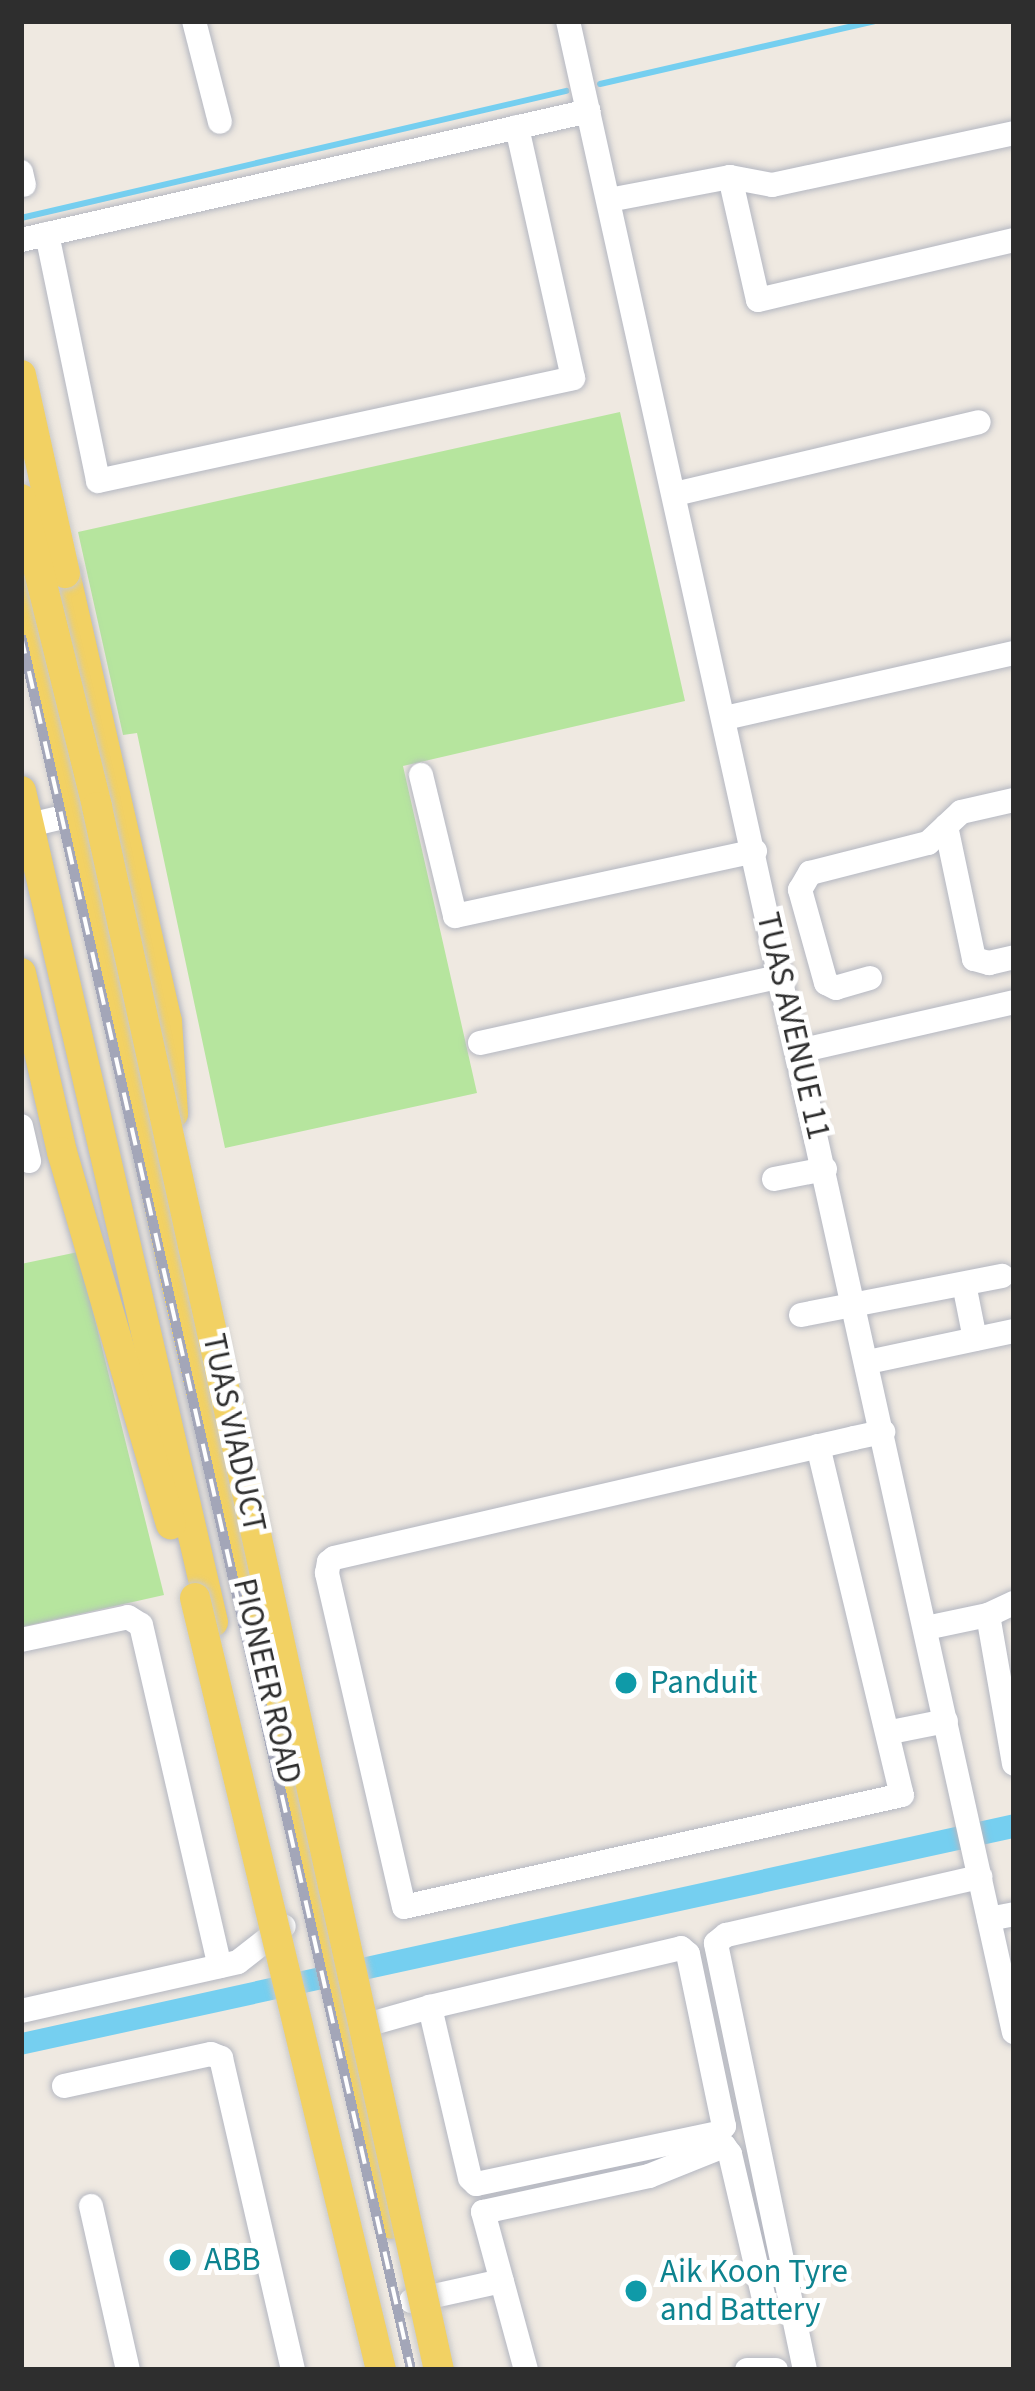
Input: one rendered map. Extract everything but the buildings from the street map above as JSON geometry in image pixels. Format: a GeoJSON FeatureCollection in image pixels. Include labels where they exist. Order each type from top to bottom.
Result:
{"type":"FeatureCollection","features":[{"type":"Feature","properties":{"kind":"main road"},"geometry":{"type":"LineString","coordinates":[[21,375],[167,1021],[178,1182],[177,1286]]}},
{"type":"Feature","properties":{"kind":"main road","name":"TUAS VIADUCT"},"geometry":{"type":"LineString","coordinates":[[21,499],[97,807],[439,2370]]}},
{"type":"Feature","properties":{"kind":"main road","name":"PIONEER ROAD"},"geometry":{"type":"LineString","coordinates":[[21,568],[177,1286],[426,2370]]}},
{"type":"Feature","properties":{"kind":"main road","name":"PIONEER ROAD"},"geometry":{"type":"LineString","coordinates":[[21,791],[384,2370]]}},
{"type":"Feature","properties":{"kind":"main road"},"geometry":{"type":"LineString","coordinates":[[21,973],[68,1174],[195,1598],[384,2370]]}},
{"type":"Feature","properties":{"kind":"street"},"geometry":{"type":"LineString","coordinates":[[194,21],[220,122]]}},
{"type":"Feature","properties":{"kind":"street","name":"TUAS AVENUE 11"},"geometry":{"type":"LineString","coordinates":[[568,21],[980,1876],[1002,1916],[1013,2020]]}},
{"type":"Feature","properties":{"kind":"street"},"geometry":{"type":"LineString","coordinates":[[21,240],[589,111]]}},
{"type":"Feature","properties":{"kind":"street"},"geometry":{"type":"LineString","coordinates":[[47,234],[98,481],[573,378],[517,127]]}},
{"type":"Feature","properties":{"kind":"street"},"geometry":{"type":"LineString","coordinates":[[608,200],[730,177],[772,185],[1014,133]]}},
{"type":"Feature","properties":{"kind":"street"},"geometry":{"type":"LineString","coordinates":[[730,177],[758,300],[1014,240]]}},
{"type":"Feature","properties":{"kind":"street"},"geometry":{"type":"LineString","coordinates":[[675,494],[979,422]]}},
{"type":"Feature","properties":{"kind":"street"},"geometry":{"type":"LineString","coordinates":[[21,568],[73,553]]}},
{"type":"Feature","properties":{"kind":"street"},"geometry":{"type":"LineString","coordinates":[[725,718],[1014,653]]}},
{"type":"Feature","properties":{"kind":"street"},"geometry":{"type":"LineString","coordinates":[[421,775],[454,916],[754,851]]}},
{"type":"Feature","properties":{"kind":"street"},"geometry":{"type":"LineString","coordinates":[[870,978],[836,988],[826,983],[800,890],[810,873],[928,843],[961,812],[1014,800]]}},
{"type":"Feature","properties":{"kind":"street"},"geometry":{"type":"LineString","coordinates":[[26,826],[76,814]]}},
{"type":"Feature","properties":{"kind":"street"},"geometry":{"type":"LineString","coordinates":[[946,826],[974,958],[989,963],[1014,957]]}},
{"type":"Feature","properties":{"kind":"street"},"geometry":{"type":"LineString","coordinates":[[479,1043],[782,976]]}},
{"type":"Feature","properties":{"kind":"street"},"geometry":{"type":"LineString","coordinates":[[800,1051],[1014,1002]]}},
{"type":"Feature","properties":{"kind":"street"},"geometry":{"type":"LineString","coordinates":[[21,1126],[29,1161]]}},
{"type":"Feature","properties":{"kind":"street"},"geometry":{"type":"LineString","coordinates":[[774,1178],[825,1169]]}},
{"type":"Feature","properties":{"kind":"street"},"geometry":{"type":"LineString","coordinates":[[801,1315],[1002,1276]]}},
{"type":"Feature","properties":{"kind":"street"},"geometry":{"type":"LineString","coordinates":[[964,1284],[975,1339]]}},
{"type":"Feature","properties":{"kind":"street"},"geometry":{"type":"LineString","coordinates":[[868,1362],[1014,1331]]}},
{"type":"Feature","properties":{"kind":"street"},"geometry":{"type":"LineString","coordinates":[[818,1446],[904,1786],[900,1798],[413,1909],[401,1903],[327,1573],[329,1562],[818,1446],[883,1432]]}},
{"type":"Feature","properties":{"kind":"street"},"geometry":{"type":"LineString","coordinates":[[926,1628],[988,1615],[1014,1603]]}},
{"type":"Feature","properties":{"kind":"street"},"geometry":{"type":"LineString","coordinates":[[988,1615],[1014,1764]]}},
{"type":"Feature","properties":{"kind":"street"},"geometry":{"type":"LineString","coordinates":[[21,1640],[128,1617],[141,1624],[229,1964]]}},
{"type":"Feature","properties":{"kind":"street"},"geometry":{"type":"LineString","coordinates":[[891,1732],[946,1721]]}},
{"type":"Feature","properties":{"kind":"street"},"geometry":{"type":"LineString","coordinates":[[806,2370],[716,1943],[726,1935],[980,1876]]}},
{"type":"Feature","properties":{"kind":"street"},"geometry":{"type":"LineString","coordinates":[[21,2011],[229,1964],[284,1926]]}},
{"type":"Feature","properties":{"kind":"street"},"geometry":{"type":"LineString","coordinates":[[346,2026],[684,1949],[724,2126],[718,2133],[476,2184],[470,2178],[430,2007]]}},
{"type":"Feature","properties":{"kind":"street"},"geometry":{"type":"LineString","coordinates":[[229,1964],[299,1989]]}},
{"type":"Feature","properties":{"kind":"street"},"geometry":{"type":"LineString","coordinates":[[64,2086],[211,2054],[221,2058],[293,2370]]}},
{"type":"Feature","properties":{"kind":"street"},"geometry":{"type":"LineString","coordinates":[[526,2370],[483,2212],[649,2176],[724,2146],[730,2154],[764,2299]]}},
{"type":"Feature","properties":{"kind":"street"},"geometry":{"type":"LineString","coordinates":[[91,2206],[128,2370]]}},
{"type":"Feature","properties":{"kind":"street"},"geometry":{"type":"LineString","coordinates":[[410,2302],[502,2281]]}},
{"type":"Feature","properties":{"kind":"street"},"geometry":{"type":"LineString","coordinates":[[747,2370],[776,2370]]}},
{"type":"Feature","properties":{"kind":"green space"},"geometry":{"type":"Polygon","coordinates":[[[620,412],[685,701],[403,766],[477,1093],[225,1148],[137,733],[123,735],[78,532],[620,412]]]}},
{"type":"Feature","properties":{"kind":"green space"},"geometry":{"type":"Polygon","coordinates":[[[78,1252],[164,1595],[21,1627],[21,1264],[78,1252]]]}},
{"type":"Feature","properties":{"kind":"water"},"geometry":{"type":"Polygon","coordinates":[[[1014,1814],[1014,1838],[21,2055],[21,2033],[1014,1814]]]}},
{"type":"Feature","properties":{"kind":"waterway"},"geometry":{"type":"LineString","coordinates":[[600,84],[874,21]]}},
{"type":"Feature","properties":{"kind":"waterway"},"geometry":{"type":"LineString","coordinates":[[21,218],[566,91]]}},
{"type":"Feature","properties":{"kind":"railway"},"geometry":{"type":"LineString","coordinates":[[21,636],[411,2370]]}},
{"type":"Feature","properties":{"kind":"place","name":"Panduit"},"geometry":{"type":"Point","coordinates":[626,1683]}},
{"type":"Feature","properties":{"kind":"place","name":"ABB"},"geometry":{"type":"Point","coordinates":[180,2260]}},
{"type":"Feature","properties":{"kind":"place","name":"Aik Koon Tyre and Battery"},"geometry":{"type":"Point","coordinates":[636,2291]}}]}
